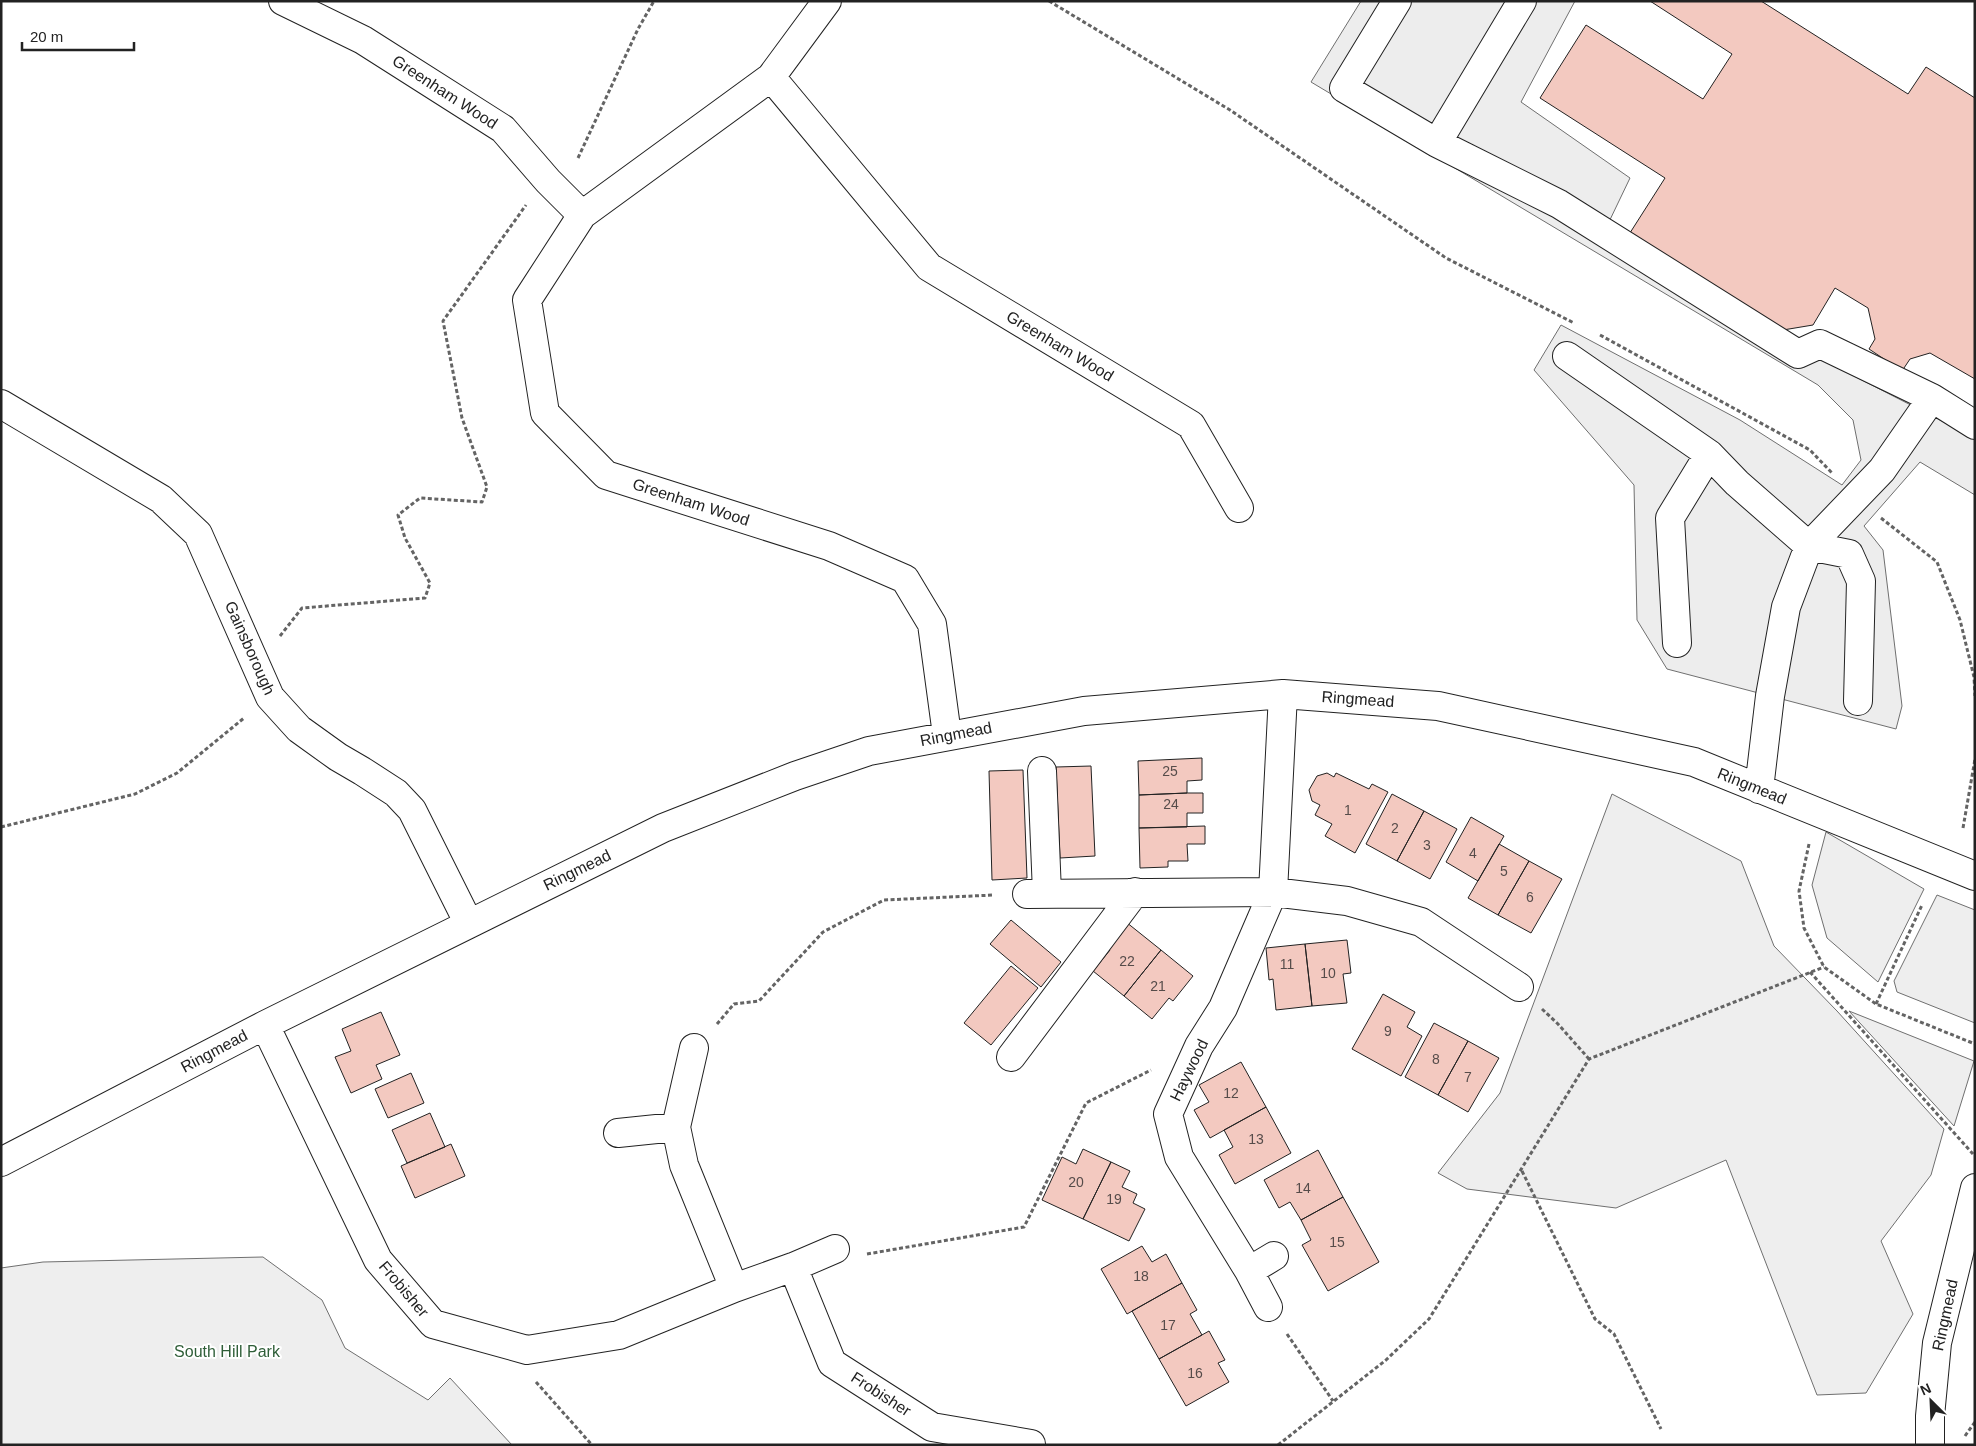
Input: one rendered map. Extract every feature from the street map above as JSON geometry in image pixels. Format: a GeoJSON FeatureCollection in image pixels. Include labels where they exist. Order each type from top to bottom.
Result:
{"type":"FeatureCollection","features":[{"type":"Feature","properties":{"kind":"street","name":"Greenham Wood"},"geometry":{"type":"LineString","coordinates":[[283,1],[363,40],[503,129],[548,181],[582,215]]}},
{"type":"Feature","properties":{"kind":"street","name":"Greenham Wood"},"geometry":{"type":"LineString","coordinates":[[827,1],[771,77],[582,215],[527,300],[545,412],[606,476],[828,546],[905,579],[932,624],[947,735]]}},
{"type":"Feature","properties":{"kind":"street"},"geometry":{"type":"LineString","coordinates":[[1397,1],[1344,88],[1437,143],[1559,204],[1798,354],[1820,344],[1932,398],[1975,425]]}},
{"type":"Feature","properties":{"kind":"street"},"geometry":{"type":"LineString","coordinates":[[1437,143],[1522,1]]}},
{"type":"Feature","properties":{"kind":"street","name":"Greenham Wood"},"geometry":{"type":"LineString","coordinates":[[771,77],[929,267],[1191,425],[1239,508]]}},
{"type":"Feature","properties":{"kind":"street"},"geometry":{"type":"LineString","coordinates":[[1567,356],[1709,454],[1737,483],[1809,546],[1849,554],[1861,581],[1858,701]]}},
{"type":"Feature","properties":{"kind":"street"},"geometry":{"type":"LineString","coordinates":[[1759,789],[1770,696],[1786,607],[1809,546],[1882,470],[1932,398]]}},
{"type":"Feature","properties":{"kind":"street","name":"Gainsborough"},"geometry":{"type":"LineString","coordinates":[[1,404],[161,499],[198,534],[270,697],[299,729],[338,758],[362,770],[396,793],[412,810],[469,924]]}},
{"type":"Feature","properties":{"kind":"street"},"geometry":{"type":"LineString","coordinates":[[1677,643],[1670,518],[1709,454]]}},
{"type":"Feature","properties":{"kind":"street","name":"Ringmead"},"geometry":{"type":"LineString","coordinates":[[1,1162],[264,1025],[663,828],[795,776],[869,751],[1084,711],[1283,694],[1438,706],[1694,762],[1975,876]]}},
{"type":"Feature","properties":{"kind":"street","name":"Haywood"},"geometry":{"type":"LineString","coordinates":[[1268,1307],[1249,1271],[1179,1157],[1168,1114],[1199,1046],[1223,1008],[1273,892],[1283,694]]}},
{"type":"Feature","properties":{"kind":"street"},"geometry":{"type":"LineString","coordinates":[[1042,771],[1037,894],[1273,892],[1347,901],[1421,922],[1519,987]]}},
{"type":"Feature","properties":{"kind":"street"},"geometry":{"type":"LineString","coordinates":[[1011,1057],[1135,892]]}},
{"type":"Feature","properties":{"kind":"street","name":"Frobisher"},"geometry":{"type":"LineString","coordinates":[[264,1025],[378,1260],[433,1324],[527,1350],[619,1335],[835,1249]]}},
{"type":"Feature","properties":{"kind":"street"},"geometry":{"type":"LineString","coordinates":[[694,1048],[676,1127],[684,1165],[734,1288]]}},
{"type":"Feature","properties":{"kind":"street"},"geometry":{"type":"LineString","coordinates":[[618,1133],[676,1127]]}},
{"type":"Feature","properties":{"kind":"street","name":"Ringmead"},"geometry":{"type":"LineString","coordinates":[[1930,1445],[1930,1416],[1937,1343],[1975,1188]]}},
{"type":"Feature","properties":{"kind":"street"},"geometry":{"type":"LineString","coordinates":[[1249,1271],[1274,1256]]}},
{"type":"Feature","properties":{"kind":"street","name":"Frobisher"},"geometry":{"type":"LineString","coordinates":[[792,1267],[832,1363],[932,1427],[958,1433],[1031,1444]]}},
{"type":"Feature","properties":{"kind":"path"},"geometry":{"type":"LineString","coordinates":[[578,158],[638,29],[654,1]]}},
{"type":"Feature","properties":{"kind":"path"},"geometry":{"type":"LineString","coordinates":[[1049,1],[1230,110],[1446,258],[1583,327]]}},
{"type":"Feature","properties":{"kind":"path"},"geometry":{"type":"LineString","coordinates":[[257,666],[302,608],[426,598],[430,583],[405,538],[398,515],[420,498],[482,502],[487,488],[462,418],[443,321],[529,200]]}},
{"type":"Feature","properties":{"kind":"path"},"geometry":{"type":"LineString","coordinates":[[1592,331],[1810,450],[1855,497],[1937,562],[1960,620],[1975,677],[1975,696]]}},
{"type":"Feature","properties":{"kind":"path"},"geometry":{"type":"LineString","coordinates":[[1,827],[135,794],[177,773],[270,697]]}},
{"type":"Feature","properties":{"kind":"path"},"geometry":{"type":"LineString","coordinates":[[1963,828],[1975,759]]}},
{"type":"Feature","properties":{"kind":"path"},"geometry":{"type":"LineString","coordinates":[[1816,812],[1799,891],[1804,928],[1824,967],[1876,1004],[1975,1044]]}},
{"type":"Feature","properties":{"kind":"path"},"geometry":{"type":"LineString","coordinates":[[694,1048],[734,1004],[759,1001],[823,932],[884,900],[1037,894]]}},
{"type":"Feature","properties":{"kind":"path"},"geometry":{"type":"LineString","coordinates":[[1876,1004],[1922,905]]}},
{"type":"Feature","properties":{"kind":"path"},"geometry":{"type":"LineString","coordinates":[[1278,1445],[1386,1360],[1429,1319],[1590,1060],[1824,967]]}},
{"type":"Feature","properties":{"kind":"path"},"geometry":{"type":"LineString","coordinates":[[1810,972],[1975,1156]]}},
{"type":"Feature","properties":{"kind":"path"},"geometry":{"type":"LineString","coordinates":[[1519,987],[1558,1024],[1590,1060]]}},
{"type":"Feature","properties":{"kind":"path"},"geometry":{"type":"LineString","coordinates":[[835,1249],[850,1256],[1024,1226],[1086,1103],[1199,1046]]}},
{"type":"Feature","properties":{"kind":"path"},"geometry":{"type":"LineString","coordinates":[[1522,1171],[1595,1320],[1614,1334],[1662,1429]]}},
{"type":"Feature","properties":{"kind":"path"},"geometry":{"type":"LineString","coordinates":[[1268,1307],[1333,1401]]}},
{"type":"Feature","properties":{"kind":"path"},"geometry":{"type":"LineString","coordinates":[[530,1376],[592,1445]]}},
{"type":"Feature","properties":{"kind":"path"},"geometry":{"type":"LineString","coordinates":[[1964,1437],[1975,1422]]}},
{"type":"Feature","properties":{"kind":"green space"},"geometry":{"type":"Polygon","coordinates":[[[1612,794],[1741,861],[1774,946],[1837,1011],[1944,1129],[1931,1175],[1881,1241],[1913,1314],[1866,1393],[1817,1395],[1726,1160],[1616,1208],[1467,1189],[1438,1173],[1500,1093],[1612,794]]]}},
{"type":"Feature","properties":{"kind":"green space"},"geometry":{"type":"Polygon","coordinates":[[[1826,832],[1924,889],[1878,982],[1827,938],[1812,885],[1826,832]]]}},
{"type":"Feature","properties":{"kind":"green space"},"geometry":{"type":"Polygon","coordinates":[[[1937,895],[1975,910],[1975,1023],[1897,992],[1894,981],[1937,895]]]}},
{"type":"Feature","properties":{"kind":"green space"},"geometry":{"type":"Polygon","coordinates":[[[1849,1011],[1974,1061],[1954,1126],[1849,1011]]]}},
{"type":"Feature","properties":{"kind":"green space","name":"South Hill Park"},"geometry":{"type":"Polygon","coordinates":[[[263,1257],[322,1300],[345,1348],[428,1400],[450,1378],[512,1445],[1,1445],[1,1268],[43,1262],[263,1257]]]}},
{"type":"Feature","properties":{"kind":"shaded area"},"geometry":{"type":"Polygon","coordinates":[[[1361,1],[1575,1],[1521,102],[1630,178],[1607,226],[1786,341],[1975,438],[1975,495],[1920,462],[1864,526],[1883,550],[1902,706],[1896,729],[1667,669],[1637,620],[1634,485],[1534,370],[1561,325],[1740,420],[1842,485],[1861,460],[1853,420],[1818,385],[1311,82],[1361,1]]]}},
{"type":"Feature","properties":{"kind":"building"},"geometry":{"type":"Polygon","coordinates":[[[1650,1],[1761,1],[1908,94],[1926,67],[1975,98],[1975,379],[1930,353],[1910,359],[1902,371],[1869,349],[1875,339],[1868,308],[1835,288],[1813,325],[1777,331],[1628,236],[1665,178],[1540,98],[1586,25],[1703,99],[1732,54],[1650,1]]]}},
{"type":"Feature","properties":{"kind":"building"},"geometry":{"type":"Polygon","coordinates":[[[1202,758],[1202,780],[1187,781],[1187,793],[1139,795],[1138,761],[1202,758]]]}},
{"type":"Feature","properties":{"kind":"building"},"geometry":{"type":"Polygon","coordinates":[[[1091,766],[1095,856],[1060,858],[1056,767],[1091,766]]]}},
{"type":"Feature","properties":{"kind":"building"},"geometry":{"type":"Polygon","coordinates":[[[1023,770],[1027,878],[992,880],[989,771],[1023,770]]]}},
{"type":"Feature","properties":{"kind":"building"},"geometry":{"type":"Polygon","coordinates":[[[1327,773],[1334,777],[1336,773],[1369,789],[1372,784],[1388,792],[1355,853],[1325,836],[1332,824],[1315,815],[1320,805],[1312,801],[1309,790],[1317,776],[1327,773]]]}},
{"type":"Feature","properties":{"kind":"building"},"geometry":{"type":"Polygon","coordinates":[[[1203,793],[1203,813],[1187,813],[1187,827],[1139,828],[1139,795],[1203,793]]]}},
{"type":"Feature","properties":{"kind":"building"},"geometry":{"type":"Polygon","coordinates":[[[1392,794],[1424,811],[1397,861],[1366,844],[1392,794]]]}},
{"type":"Feature","properties":{"kind":"building"},"geometry":{"type":"Polygon","coordinates":[[[1424,811],[1457,829],[1430,879],[1397,861],[1424,811]]]}},
{"type":"Feature","properties":{"kind":"building"},"geometry":{"type":"Polygon","coordinates":[[[1471,817],[1504,836],[1478,881],[1446,862],[1471,817]]]}},
{"type":"Feature","properties":{"kind":"building"},"geometry":{"type":"Polygon","coordinates":[[[1205,826],[1205,844],[1187,844],[1188,861],[1168,861],[1168,867],[1140,868],[1139,828],[1205,826]]]}},
{"type":"Feature","properties":{"kind":"building"},"geometry":{"type":"Polygon","coordinates":[[[1499,844],[1529,861],[1498,915],[1468,898],[1499,844]]]}},
{"type":"Feature","properties":{"kind":"building"},"geometry":{"type":"Polygon","coordinates":[[[1529,861],[1562,879],[1531,933],[1498,915],[1529,861]]]}},
{"type":"Feature","properties":{"kind":"building"},"geometry":{"type":"Polygon","coordinates":[[[1011,920],[1061,962],[1041,987],[990,944],[1011,920]]]}},
{"type":"Feature","properties":{"kind":"building"},"geometry":{"type":"Polygon","coordinates":[[[1126,922],[1161,950],[1124,996],[1093,971],[1110,950],[1106,947],[1126,922]]]}},
{"type":"Feature","properties":{"kind":"building"},"geometry":{"type":"Polygon","coordinates":[[[1347,940],[1351,973],[1343,974],[1347,1003],[1312,1006],[1305,944],[1347,940]]]}},
{"type":"Feature","properties":{"kind":"building"},"geometry":{"type":"Polygon","coordinates":[[[1305,944],[1312,1006],[1276,1010],[1273,979],[1269,980],[1266,948],[1305,944]]]}},
{"type":"Feature","properties":{"kind":"building"},"geometry":{"type":"Polygon","coordinates":[[[1161,950],[1193,976],[1173,1001],[1169,998],[1152,1019],[1124,996],[1161,950]]]}},
{"type":"Feature","properties":{"kind":"building"},"geometry":{"type":"Polygon","coordinates":[[[1011,966],[1038,988],[991,1045],[964,1023],[1011,966]]]}},
{"type":"Feature","properties":{"kind":"building"},"geometry":{"type":"Polygon","coordinates":[[[1383,994],[1415,1012],[1407,1027],[1422,1036],[1401,1076],[1352,1049],[1383,994]]]}},
{"type":"Feature","properties":{"kind":"building"},"geometry":{"type":"Polygon","coordinates":[[[381,1012],[400,1055],[376,1065],[382,1079],[351,1093],[335,1057],[351,1051],[342,1029],[381,1012]]]}},
{"type":"Feature","properties":{"kind":"building"},"geometry":{"type":"Polygon","coordinates":[[[1434,1023],[1468,1041],[1438,1095],[1405,1077],[1434,1023]]]}},
{"type":"Feature","properties":{"kind":"building"},"geometry":{"type":"Polygon","coordinates":[[[1468,1041],[1499,1058],[1468,1112],[1438,1095],[1468,1041]]]}},
{"type":"Feature","properties":{"kind":"building"},"geometry":{"type":"Polygon","coordinates":[[[1241,1062],[1266,1107],[1210,1138],[1194,1110],[1209,1102],[1199,1085],[1241,1062]]]}},
{"type":"Feature","properties":{"kind":"building"},"geometry":{"type":"Polygon","coordinates":[[[411,1073],[424,1103],[388,1118],[375,1089],[411,1073]]]}},
{"type":"Feature","properties":{"kind":"building"},"geometry":{"type":"Polygon","coordinates":[[[1266,1107],[1291,1153],[1235,1184],[1219,1155],[1233,1147],[1224,1130],[1266,1107]]]}},
{"type":"Feature","properties":{"kind":"building"},"geometry":{"type":"Polygon","coordinates":[[[430,1113],[445,1147],[407,1163],[392,1130],[430,1113]]]}},
{"type":"Feature","properties":{"kind":"building"},"geometry":{"type":"Polygon","coordinates":[[[451,1144],[465,1176],[415,1198],[401,1166],[451,1144]]]}},
{"type":"Feature","properties":{"kind":"building"},"geometry":{"type":"Polygon","coordinates":[[[1083,1149],[1111,1162],[1083,1219],[1042,1200],[1062,1157],[1076,1164],[1083,1149]]]}},
{"type":"Feature","properties":{"kind":"building"},"geometry":{"type":"Polygon","coordinates":[[[1318,1150],[1343,1197],[1301,1220],[1290,1202],[1279,1208],[1264,1180],[1318,1150]]]}},
{"type":"Feature","properties":{"kind":"building"},"geometry":{"type":"Polygon","coordinates":[[[1111,1162],[1130,1171],[1122,1187],[1137,1194],[1133,1203],[1145,1209],[1129,1241],[1083,1219],[1111,1162]]]}},
{"type":"Feature","properties":{"kind":"building"},"geometry":{"type":"Polygon","coordinates":[[[1343,1197],[1379,1262],[1328,1291],[1302,1245],[1311,1240],[1301,1220],[1343,1197]]]}},
{"type":"Feature","properties":{"kind":"building"},"geometry":{"type":"Polygon","coordinates":[[[1142,1246],[1152,1262],[1166,1254],[1182,1283],[1127,1314],[1101,1269],[1142,1246]]]}},
{"type":"Feature","properties":{"kind":"building"},"geometry":{"type":"Polygon","coordinates":[[[1182,1283],[1197,1310],[1190,1314],[1202,1335],[1159,1359],[1132,1311],[1182,1283]]]}},
{"type":"Feature","properties":{"kind":"building"},"geometry":{"type":"Polygon","coordinates":[[[1209,1331],[1225,1360],[1218,1363],[1229,1382],[1186,1406],[1159,1359],[1209,1331]]]}}]}
